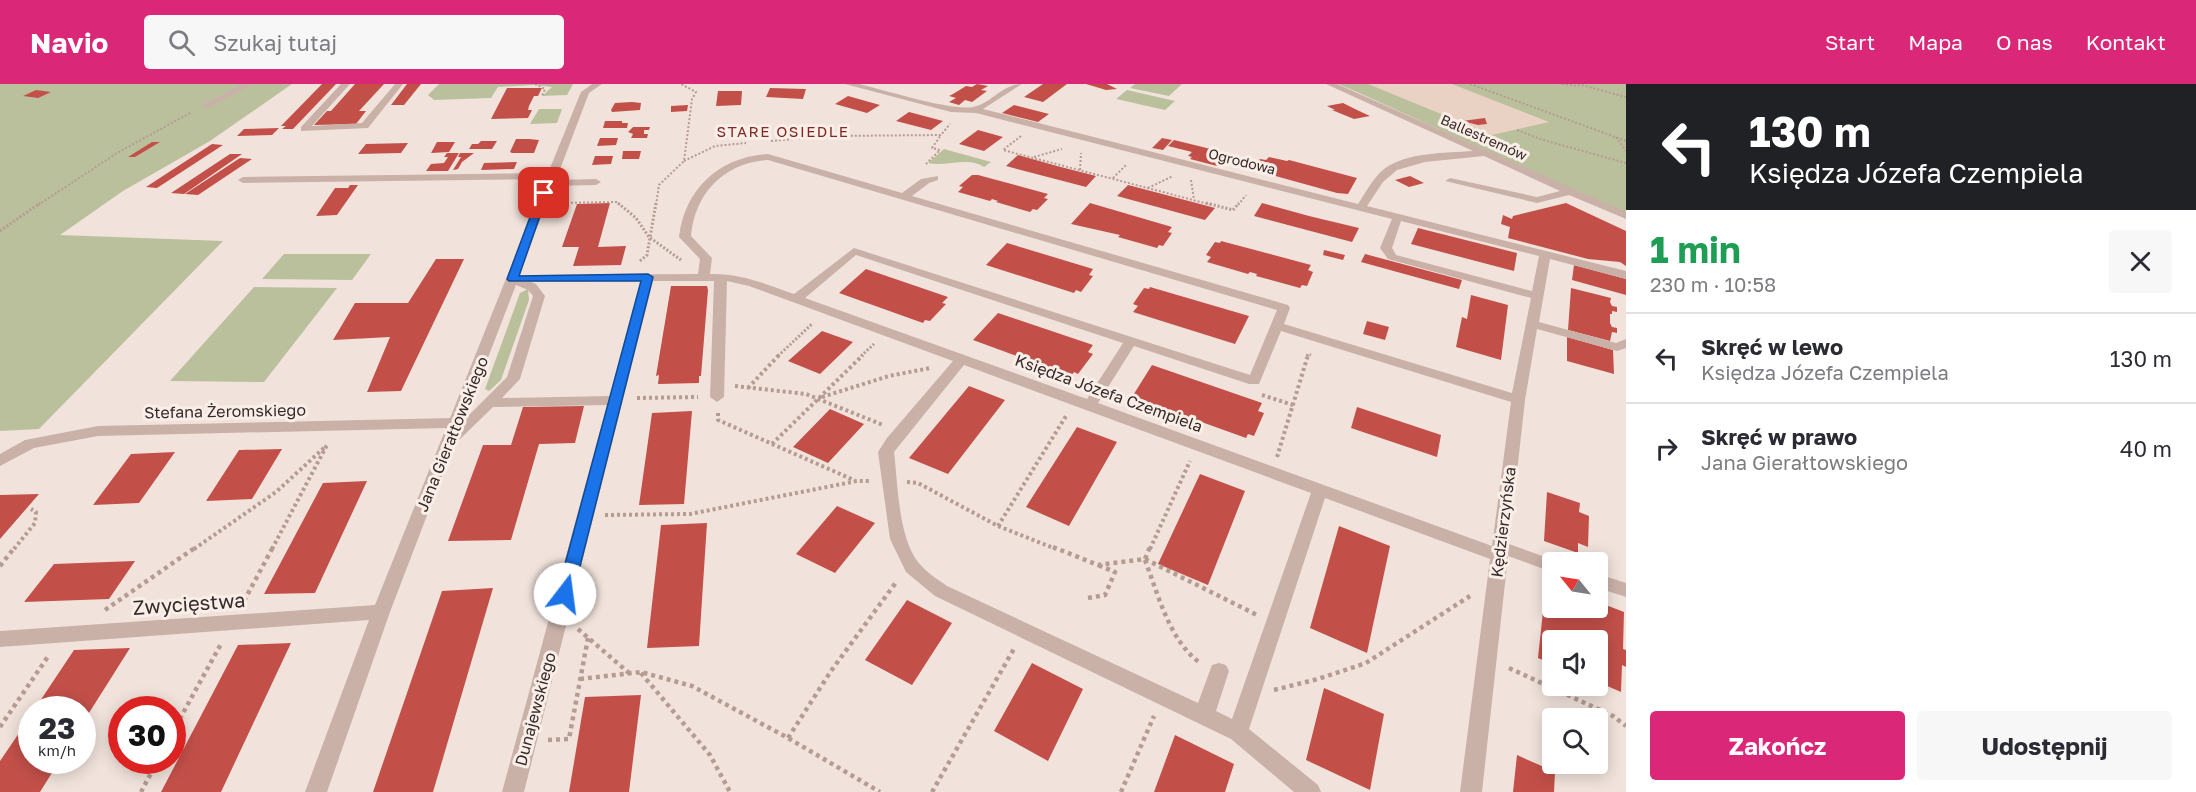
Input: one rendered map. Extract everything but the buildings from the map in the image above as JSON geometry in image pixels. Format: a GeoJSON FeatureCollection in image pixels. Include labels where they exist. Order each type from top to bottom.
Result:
{"type":"FeatureCollection","features":[{"type":"Feature","properties":{"kind":"street"},"geometry":{"type":"LineString","coordinates":[[204,106],[249,84]]}},
{"type":"Feature","properties":{"kind":"street"},"geometry":{"type":"LineString","coordinates":[[346,84],[304,129],[365,126],[399,84]]}},
{"type":"Feature","properties":{"kind":"street","name":"Jana Gierałtowskiego"},"geometry":{"type":"LineString","coordinates":[[316,792],[381,612],[513,279],[549,179],[585,92],[598,84]]}},
{"type":"Feature","properties":{"kind":"street","name":"Ogrodowa"},"geometry":{"type":"LineString","coordinates":[[849,84],[951,109],[976,110],[1626,275]]}},
{"type":"Feature","properties":{"kind":"street"},"geometry":{"type":"LineString","coordinates":[[976,110],[1018,84]]}},
{"type":"Feature","properties":{"kind":"street","name":"Ballestremów"},"geometry":{"type":"LineString","coordinates":[[1330,84],[1626,216]]}},
{"type":"Feature","properties":{"kind":"street"},"geometry":{"type":"LineString","coordinates":[[1361,207],[1382,177],[1392,168],[1423,160],[1487,153]]}},
{"type":"Feature","properties":{"kind":"street"},"geometry":{"type":"LineString","coordinates":[[696,278],[706,258],[685,237],[685,226],[697,195],[711,179],[738,161],[768,158],[1284,308],[1254,381],[854,251],[797,298]]}},
{"type":"Feature","properties":{"kind":"street"},"geometry":{"type":"LineString","coordinates":[[903,197],[925,181],[934,178]]}},
{"type":"Feature","properties":{"kind":"street"},"geometry":{"type":"LineString","coordinates":[[243,180],[549,179],[596,182]]}},
{"type":"Feature","properties":{"kind":"street"},"geometry":{"type":"LineString","coordinates":[[1450,181],[1537,200],[1571,190]]}},
{"type":"Feature","properties":{"kind":"street"},"geometry":{"type":"LineString","coordinates":[[1398,216],[1386,249],[1392,257],[1537,296]]}},
{"type":"Feature","properties":{"kind":"street","name":"Kędzierzyńska"},"geometry":{"type":"LineString","coordinates":[[1471,792],[1518,400],[1545,253]]}},
{"type":"Feature","properties":{"kind":"street","name":"Dunajewskiego"},"geometry":{"type":"LineString","coordinates":[[513,792],[648,277]]}},
{"type":"Feature","properties":{"kind":"street"},"geometry":{"type":"LineString","coordinates":[[717,397],[720,278]]}},
{"type":"Feature","properties":{"kind":"street","name":"Księdza Józefa Czempiela"},"geometry":{"type":"LineString","coordinates":[[513,279],[720,278],[753,283],[959,362],[1090,405],[1272,472],[1499,551],[1542,562]]}},
{"type":"Feature","properties":{"kind":"street"},"geometry":{"type":"LineString","coordinates":[[448,444],[492,403],[513,379],[539,296],[532,287],[513,279]]}},
{"type":"Feature","properties":{"kind":"street"},"geometry":{"type":"LineString","coordinates":[[1532,324],[1617,347],[1626,343]]}},
{"type":"Feature","properties":{"kind":"street"},"geometry":{"type":"LineString","coordinates":[[1276,326],[1518,400]]}},
{"type":"Feature","properties":{"kind":"street"},"geometry":{"type":"LineString","coordinates":[[1090,405],[1131,341]]}},
{"type":"Feature","properties":{"kind":"street"},"geometry":{"type":"LineString","coordinates":[[959,362],[886,452],[899,540],[909,563],[923,580],[941,591],[1238,732],[1310,792]]}},
{"type":"Feature","properties":{"kind":"street"},"geometry":{"type":"LineString","coordinates":[[464,403],[616,399]]}},
{"type":"Feature","properties":{"kind":"street","name":"Stefana Żeromskiego"},"geometry":{"type":"LineString","coordinates":[[0,461],[30,444],[98,431],[456,423]]}},
{"type":"Feature","properties":{"kind":"street"},"geometry":{"type":"LineString","coordinates":[[1238,732],[1320,489]]}},
{"type":"Feature","properties":{"kind":"street"},"geometry":{"type":"LineString","coordinates":[[1608,584],[1626,590]]}},
{"type":"Feature","properties":{"kind":"street","name":"Zwycięstwa"},"geometry":{"type":"LineString","coordinates":[[0,639],[381,612]]}},
{"type":"Feature","properties":{"kind":"street"},"geometry":{"type":"LineString","coordinates":[[1204,716],[1219,671]]}},
{"type":"Feature","properties":{"kind":"path"},"geometry":{"type":"LineString","coordinates":[[535,84],[545,88],[542,96]]}},
{"type":"Feature","properties":{"kind":"path"},"geometry":{"type":"LineString","coordinates":[[681,84],[696,92],[692,99],[684,161]]}},
{"type":"Feature","properties":{"kind":"path"},"geometry":{"type":"LineString","coordinates":[[1470,84],[1626,141]]}},
{"type":"Feature","properties":{"kind":"path"},"geometry":{"type":"LineString","coordinates":[[1562,84],[1591,87]]}},
{"type":"Feature","properties":{"kind":"path"},"geometry":{"type":"LineString","coordinates":[[1578,84],[1626,97]]}},
{"type":"Feature","properties":{"kind":"path"},"geometry":{"type":"LineString","coordinates":[[0,231],[111,156],[204,106]]}},
{"type":"Feature","properties":{"kind":"path"},"geometry":{"type":"LineString","coordinates":[[935,149],[932,148],[945,127],[956,119]]}},
{"type":"Feature","properties":{"kind":"path"},"geometry":{"type":"LineString","coordinates":[[1517,130],[1543,140],[1626,163]]}},
{"type":"Feature","properties":{"kind":"path"},"geometry":{"type":"LineString","coordinates":[[771,141],[831,136],[941,135]]}},
{"type":"Feature","properties":{"kind":"path"},"geometry":{"type":"LineString","coordinates":[[1021,136],[1003,150],[1233,210],[1248,194]]}},
{"type":"Feature","properties":{"kind":"path"},"geometry":{"type":"LineString","coordinates":[[1616,137],[1626,151]]}},
{"type":"Feature","properties":{"kind":"path"},"geometry":{"type":"LineString","coordinates":[[633,278],[638,263],[647,255],[658,185],[684,161],[715,146],[747,142]]}},
{"type":"Feature","properties":{"kind":"path"},"geometry":{"type":"LineString","coordinates":[[1032,158],[1072,145]]}},
{"type":"Feature","properties":{"kind":"path"},"geometry":{"type":"LineString","coordinates":[[1080,170],[1081,152]]}},
{"type":"Feature","properties":{"kind":"path"},"geometry":{"type":"LineString","coordinates":[[1113,179],[1128,163]]}},
{"type":"Feature","properties":{"kind":"path"},"geometry":{"type":"LineString","coordinates":[[1148,188],[1179,174]]}},
{"type":"Feature","properties":{"kind":"path"},"geometry":{"type":"LineString","coordinates":[[1191,179],[1194,200]]}},
{"type":"Feature","properties":{"kind":"path"},"geometry":{"type":"LineString","coordinates":[[555,203],[617,202],[636,218],[649,237],[688,265],[696,278]]}},
{"type":"Feature","properties":{"kind":"path"},"geometry":{"type":"LineString","coordinates":[[748,388],[758,375],[814,322]]}},
{"type":"Feature","properties":{"kind":"path"},"geometry":{"type":"LineString","coordinates":[[772,444],[881,337]]}},
{"type":"Feature","properties":{"kind":"path"},"geometry":{"type":"LineString","coordinates":[[1272,472],[1308,354],[1318,357]]}},
{"type":"Feature","properties":{"kind":"path"},"geometry":{"type":"LineString","coordinates":[[819,398],[906,371],[959,362]]}},
{"type":"Feature","properties":{"kind":"path"},"geometry":{"type":"LineString","coordinates":[[738,386],[806,394],[900,432]]}},
{"type":"Feature","properties":{"kind":"path"},"geometry":{"type":"LineString","coordinates":[[1260,394],[1293,405]]}},
{"type":"Feature","properties":{"kind":"path"},"geometry":{"type":"LineString","coordinates":[[616,399],[717,397],[718,420],[857,481]]}},
{"type":"Feature","properties":{"kind":"path"},"geometry":{"type":"LineString","coordinates":[[998,526],[1071,408]]}},
{"type":"Feature","properties":{"kind":"path"},"geometry":{"type":"LineString","coordinates":[[186,707],[337,426]]}},
{"type":"Feature","properties":{"kind":"path"},"geometry":{"type":"LineString","coordinates":[[0,727],[67,634],[276,492],[327,445]]}},
{"type":"Feature","properties":{"kind":"path"},"geometry":{"type":"LineString","coordinates":[[1194,453],[1145,559],[1182,646],[1195,661],[1219,671]]}},
{"type":"Feature","properties":{"kind":"path"},"geometry":{"type":"LineString","coordinates":[[586,516],[690,514],[857,481],[918,483],[998,526],[1115,572],[1105,595],[1088,598]]}},
{"type":"Feature","properties":{"kind":"path"},"geometry":{"type":"LineString","coordinates":[[0,566],[35,523],[36,512],[31,509]]}},
{"type":"Feature","properties":{"kind":"path"},"geometry":{"type":"LineString","coordinates":[[1098,565],[1145,559],[1274,624]]}},
{"type":"Feature","properties":{"kind":"path"},"geometry":{"type":"LineString","coordinates":[[788,738],[831,671],[909,563]]}},
{"type":"Feature","properties":{"kind":"path"},"geometry":{"type":"LineString","coordinates":[[1250,696],[1318,679],[1366,663],[1470,596]]}},
{"type":"Feature","properties":{"kind":"path"},"geometry":{"type":"LineString","coordinates":[[560,614],[630,674]]}},
{"type":"Feature","properties":{"kind":"path"},"geometry":{"type":"LineString","coordinates":[[932,792],[1024,631]]}},
{"type":"Feature","properties":{"kind":"path"},"geometry":{"type":"LineString","coordinates":[[549,740],[569,739],[588,638]]}},
{"type":"Feature","properties":{"kind":"path"},"geometry":{"type":"LineString","coordinates":[[1506,667],[1613,716],[1626,726]]}},
{"type":"Feature","properties":{"kind":"path"},"geometry":{"type":"LineString","coordinates":[[641,672],[710,755],[730,792]]}},
{"type":"Feature","properties":{"kind":"path"},"geometry":{"type":"LineString","coordinates":[[580,679],[641,672],[692,686],[788,738],[880,792]]}},
{"type":"Feature","properties":{"kind":"path"},"geometry":{"type":"LineString","coordinates":[[1121,792],[1162,696]]}},
{"type":"Feature","properties":{"kind":"path"},"geometry":{"type":"LineString","coordinates":[[141,792],[151,774]]}},
{"type":"Feature","properties":{"kind":"green space"},"geometry":{"type":"Polygon","coordinates":[[[0,84],[292,84],[210,141],[123,191],[60,235],[223,241],[39,429],[0,431],[0,84]]]}},
{"type":"Feature","properties":{"kind":"green space"},"geometry":{"type":"Polygon","coordinates":[[[439,84],[573,84],[567,95],[542,96],[552,87],[534,85],[498,87],[491,98],[434,100],[428,95],[439,84]]]}},
{"type":"Feature","properties":{"kind":"green space"},"geometry":{"type":"Polygon","coordinates":[[[1135,84],[1182,84],[1169,96],[1130,88],[1135,84]]]}},
{"type":"Feature","properties":{"kind":"green space"},"geometry":{"type":"Polygon","coordinates":[[[1338,84],[1626,84],[1626,214],[1357,92],[1338,84]]]}},
{"type":"Feature","properties":{"kind":"green space"},"geometry":{"type":"Polygon","coordinates":[[[1127,90],[1175,101],[1165,110],[1116,99],[1127,90]]]}},
{"type":"Feature","properties":{"kind":"green space"},"geometry":{"type":"Polygon","coordinates":[[[539,109],[562,109],[557,123],[530,124],[539,109]]]}},
{"type":"Feature","properties":{"kind":"green space"},"geometry":{"type":"Polygon","coordinates":[[[944,149],[991,162],[984,167],[971,162],[928,163],[944,149]]]}},
{"type":"Feature","properties":{"kind":"green space"},"geometry":{"type":"Polygon","coordinates":[[[284,254],[371,254],[352,280],[262,279],[284,254]]]}},
{"type":"Feature","properties":{"kind":"green space"},"geometry":{"type":"Polygon","coordinates":[[[254,287],[337,288],[264,382],[170,381],[254,287]]]}},
{"type":"Feature","properties":{"kind":"green space"},"geometry":{"type":"Polygon","coordinates":[[[528,289],[529,300],[501,380],[489,391],[485,389],[520,293],[528,289]]]}},
{"type":"Feature","properties":{"kind":"shaded area"},"geometry":{"type":"Polygon","coordinates":[[[1368,84],[1452,84],[1549,122],[1492,135],[1368,84]]]}},
{"type":"Feature","properties":{"kind":"district","name":"STARE OSIEDLE"},"geometry":{"type":"Point","coordinates":[783,131]}},
{"type":"Feature","properties":{"kind":"route"},"geometry":{"type":"LineString","coordinates":[[544,193],[513,279],[648,277],[565,594]]}}]}
